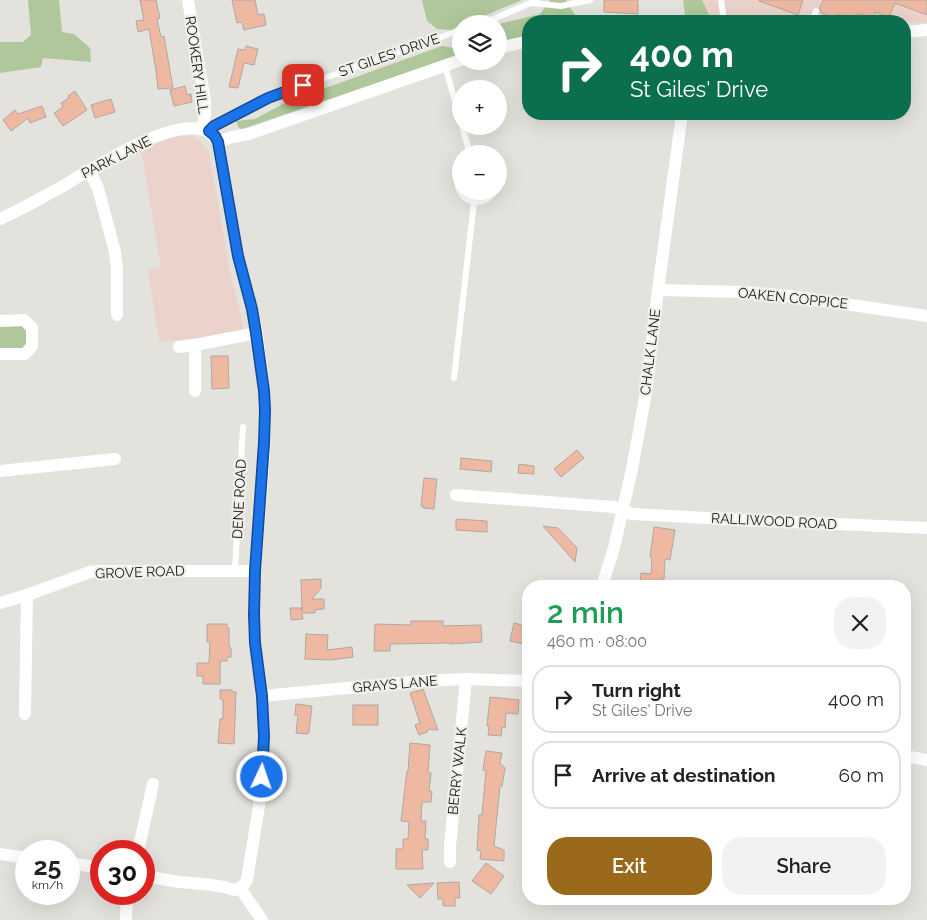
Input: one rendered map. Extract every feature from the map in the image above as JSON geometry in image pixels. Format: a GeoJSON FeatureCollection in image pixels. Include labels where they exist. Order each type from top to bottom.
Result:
{"type":"FeatureCollection","features":[{"type":"Feature","properties":{"kind":"street","name":"ROOKERY HILL"},"geometry":{"type":"LineString","coordinates":[[188,0],[205,101],[206,130]]}},
{"type":"Feature","properties":{"kind":"street"},"geometry":{"type":"LineString","coordinates":[[911,31],[927,30]]}},
{"type":"Feature","properties":{"kind":"street"},"geometry":{"type":"LineString","coordinates":[[507,46],[522,43]]}},
{"type":"Feature","properties":{"kind":"street"},"geometry":{"type":"LineString","coordinates":[[206,130],[215,136],[218,142],[249,134],[452,63]]}},
{"type":"Feature","properties":{"kind":"street","name":"CHALK LANE"},"geometry":{"type":"LineString","coordinates":[[604,580],[614,548],[632,470],[646,393],[681,120]]}},
{"type":"Feature","properties":{"kind":"street","name":"PARK LANE"},"geometry":{"type":"LineString","coordinates":[[0,219],[133,146],[171,131],[181,129],[206,130]]}},
{"type":"Feature","properties":{"kind":"street","name":"DENE ROAD"},"geometry":{"type":"LineString","coordinates":[[218,142],[238,256],[252,309],[265,410],[254,615],[264,736],[259,806],[246,880],[240,888]]}},
{"type":"Feature","properties":{"kind":"street"},"geometry":{"type":"LineString","coordinates":[[89,170],[98,188],[115,252],[117,315]]}},
{"type":"Feature","properties":{"kind":"street","name":"OAKEN COPPICE"},"geometry":{"type":"LineString","coordinates":[[658,290],[744,292],[790,296],[927,316]]}},
{"type":"Feature","properties":{"kind":"street"},"geometry":{"type":"LineString","coordinates":[[0,321],[24,320],[32,328],[32,346],[25,354],[0,354]]}},
{"type":"Feature","properties":{"kind":"street"},"geometry":{"type":"LineString","coordinates":[[179,347],[256,333]]}},
{"type":"Feature","properties":{"kind":"street"},"geometry":{"type":"LineString","coordinates":[[195,345],[195,391]]}},
{"type":"Feature","properties":{"kind":"street"},"geometry":{"type":"LineString","coordinates":[[0,471],[115,459]]}},
{"type":"Feature","properties":{"kind":"street","name":"RALLIWOOD ROAD"},"geometry":{"type":"LineString","coordinates":[[456,495],[613,506],[632,514],[927,528]]}},
{"type":"Feature","properties":{"kind":"street","name":"GROVE ROAD"},"geometry":{"type":"LineString","coordinates":[[0,603],[100,570],[255,571]]}},
{"type":"Feature","properties":{"kind":"street"},"geometry":{"type":"LineString","coordinates":[[25,714],[27,595]]}},
{"type":"Feature","properties":{"kind":"street","name":"GRAYS LANE"},"geometry":{"type":"LineString","coordinates":[[262,696],[424,681],[466,679],[522,682]]}},
{"type":"Feature","properties":{"kind":"street","name":"BERRY WALK"},"geometry":{"type":"LineString","coordinates":[[450,862],[466,679]]}},
{"type":"Feature","properties":{"kind":"street"},"geometry":{"type":"LineString","coordinates":[[911,757],[927,760]]}},
{"type":"Feature","properties":{"kind":"street"},"geometry":{"type":"LineString","coordinates":[[140,840],[153,784]]}},
{"type":"Feature","properties":{"kind":"street"},"geometry":{"type":"LineString","coordinates":[[0,854],[15,856]]}},
{"type":"Feature","properties":{"kind":"street"},"geometry":{"type":"LineString","coordinates":[[155,877],[234,890],[240,888],[262,920]]}},
{"type":"Feature","properties":{"kind":"street"},"geometry":{"type":"LineString","coordinates":[[126,920],[127,905]]}},
{"type":"Feature","properties":{"kind":"lane"},"geometry":{"type":"LineString","coordinates":[[503,15],[534,1],[561,6],[590,0]]}},
{"type":"Feature","properties":{"kind":"lane"},"geometry":{"type":"LineString","coordinates":[[720,0],[723,15]]}},
{"type":"Feature","properties":{"kind":"lane"},"geometry":{"type":"LineString","coordinates":[[814,15],[816,11]]}},
{"type":"Feature","properties":{"kind":"lane","name":"ST GILES' DRIVE"},"geometry":{"type":"LineString","coordinates":[[206,130],[268,98],[452,33]]}},
{"type":"Feature","properties":{"kind":"lane"},"geometry":{"type":"LineString","coordinates":[[445,66],[452,90]]}},
{"type":"Feature","properties":{"kind":"lane"},"geometry":{"type":"LineString","coordinates":[[469,200],[474,202],[485,200]]}},
{"type":"Feature","properties":{"kind":"lane"},"geometry":{"type":"LineString","coordinates":[[454,378],[474,202]]}},
{"type":"Feature","properties":{"kind":"lane","name":"DENE ROAD"},"geometry":{"type":"LineString","coordinates":[[235,570],[243,427]]}},
{"type":"Feature","properties":{"kind":"shaded area"},"geometry":{"type":"Polygon","coordinates":[[[702,0],[927,0],[927,23],[911,22],[911,15],[709,15],[702,0]]]}},
{"type":"Feature","properties":{"kind":"shaded area"},"geometry":{"type":"Polygon","coordinates":[[[176,136],[193,136],[200,141],[209,153],[228,265],[243,330],[159,342],[148,270],[161,267],[141,149],[176,136]]]}},
{"type":"Feature","properties":{"kind":"green space"},"geometry":{"type":"Polygon","coordinates":[[[28,0],[59,0],[62,32],[74,34],[90,48],[91,62],[43,58],[41,67],[0,73],[0,42],[23,42],[31,35],[28,0]]]}},
{"type":"Feature","properties":{"kind":"green space"},"geometry":{"type":"Polygon","coordinates":[[[422,0],[522,0],[486,15],[452,15],[451,30],[437,29],[427,21],[422,0]]]}},
{"type":"Feature","properties":{"kind":"green space"},"geometry":{"type":"Polygon","coordinates":[[[550,0],[566,0],[575,15],[536,15],[540,14],[550,0]]]}},
{"type":"Feature","properties":{"kind":"green space"},"geometry":{"type":"Polygon","coordinates":[[[683,0],[702,0],[709,15],[685,15],[683,0]]]}},
{"type":"Feature","properties":{"kind":"green space"},"geometry":{"type":"Polygon","coordinates":[[[522,18],[522,37],[507,40],[507,22],[522,18]]]}},
{"type":"Feature","properties":{"kind":"green space"},"geometry":{"type":"Polygon","coordinates":[[[442,46],[452,48],[452,57],[242,129],[239,128],[236,121],[255,119],[294,98],[442,46]]]}},
{"type":"Feature","properties":{"kind":"green space"},"geometry":{"type":"Polygon","coordinates":[[[0,325],[22,325],[29,331],[29,343],[21,350],[0,350],[0,325]]]}},
{"type":"Feature","properties":{"kind":"building"},"geometry":{"type":"Polygon","coordinates":[[[140,0],[156,0],[160,18],[157,19],[161,37],[164,36],[173,88],[158,89],[149,29],[138,32],[136,21],[144,20],[140,0]]]}},
{"type":"Feature","properties":{"kind":"building"},"geometry":{"type":"Polygon","coordinates":[[[232,0],[255,0],[258,15],[264,14],[266,25],[244,30],[242,22],[237,23],[232,0]]]}},
{"type":"Feature","properties":{"kind":"building"},"geometry":{"type":"Polygon","coordinates":[[[604,0],[638,0],[638,14],[604,12],[604,0]]]}},
{"type":"Feature","properties":{"kind":"building"},"geometry":{"type":"Polygon","coordinates":[[[759,0],[803,0],[798,15],[759,0]]]}},
{"type":"Feature","properties":{"kind":"building"},"geometry":{"type":"Polygon","coordinates":[[[823,0],[927,0],[927,15],[895,3],[890,15],[875,12],[874,15],[858,13],[857,15],[826,15],[821,13],[820,8],[823,0]]]}},
{"type":"Feature","properties":{"kind":"building"},"geometry":{"type":"Polygon","coordinates":[[[246,46],[258,49],[254,65],[244,63],[238,88],[229,87],[238,49],[245,50],[246,46]]]}},
{"type":"Feature","properties":{"kind":"building"},"geometry":{"type":"Polygon","coordinates":[[[185,86],[187,95],[191,94],[192,102],[174,106],[170,90],[185,86]]]}},
{"type":"Feature","properties":{"kind":"building"},"geometry":{"type":"Polygon","coordinates":[[[75,91],[87,110],[63,126],[54,113],[63,107],[61,103],[75,91]]]}},
{"type":"Feature","properties":{"kind":"building"},"geometry":{"type":"Polygon","coordinates":[[[111,99],[115,112],[95,118],[91,105],[111,99]]]}},
{"type":"Feature","properties":{"kind":"building"},"geometry":{"type":"Polygon","coordinates":[[[42,106],[46,117],[30,123],[28,118],[11,131],[3,120],[15,110],[18,114],[42,106]]]}},
{"type":"Feature","properties":{"kind":"building"},"geometry":{"type":"Polygon","coordinates":[[[211,356],[228,356],[229,388],[212,389],[211,356]]]}},
{"type":"Feature","properties":{"kind":"building"},"geometry":{"type":"Polygon","coordinates":[[[577,450],[584,458],[561,477],[554,469],[577,450]]]}},
{"type":"Feature","properties":{"kind":"building"},"geometry":{"type":"Polygon","coordinates":[[[461,458],[492,461],[491,472],[460,469],[461,458]]]}},
{"type":"Feature","properties":{"kind":"building"},"geometry":{"type":"Polygon","coordinates":[[[519,464],[534,466],[534,474],[518,473],[519,464]]]}},
{"type":"Feature","properties":{"kind":"building"},"geometry":{"type":"Polygon","coordinates":[[[424,478],[437,479],[434,509],[421,506],[424,478]]]}},
{"type":"Feature","properties":{"kind":"building"},"geometry":{"type":"Polygon","coordinates":[[[456,519],[487,521],[487,532],[456,530],[456,519]]]}},
{"type":"Feature","properties":{"kind":"building"},"geometry":{"type":"Polygon","coordinates":[[[543,526],[558,528],[577,548],[575,562],[543,526]]]}},
{"type":"Feature","properties":{"kind":"building"},"geometry":{"type":"Polygon","coordinates":[[[654,527],[675,530],[670,560],[665,559],[664,579],[640,580],[641,573],[651,574],[652,558],[650,557],[654,527]]]}},
{"type":"Feature","properties":{"kind":"building"},"geometry":{"type":"Polygon","coordinates":[[[321,579],[321,588],[312,599],[324,599],[324,609],[315,610],[315,613],[302,613],[303,619],[291,620],[290,608],[302,608],[301,580],[321,579]]]}},
{"type":"Feature","properties":{"kind":"building"},"geometry":{"type":"Polygon","coordinates":[[[411,621],[443,621],[443,626],[481,625],[482,642],[390,644],[390,651],[374,651],[375,624],[411,625],[411,621]]]}},
{"type":"Feature","properties":{"kind":"building"},"geometry":{"type":"Polygon","coordinates":[[[514,623],[522,625],[522,644],[510,641],[514,623]]]}},
{"type":"Feature","properties":{"kind":"building"},"geometry":{"type":"Polygon","coordinates":[[[207,624],[227,624],[227,628],[229,628],[231,657],[227,657],[227,661],[220,661],[220,684],[203,684],[203,676],[197,676],[197,663],[209,663],[210,642],[207,642],[207,624]]]}},
{"type":"Feature","properties":{"kind":"building"},"geometry":{"type":"Polygon","coordinates":[[[306,634],[328,635],[327,650],[352,647],[353,657],[331,660],[305,659],[306,634]]]}},
{"type":"Feature","properties":{"kind":"building"},"geometry":{"type":"Polygon","coordinates":[[[423,689],[438,730],[428,729],[427,732],[419,735],[415,725],[420,723],[410,693],[423,689]]]}},
{"type":"Feature","properties":{"kind":"building"},"geometry":{"type":"Polygon","coordinates":[[[220,690],[236,692],[234,744],[218,743],[220,719],[223,719],[223,699],[220,699],[220,690]]]}},
{"type":"Feature","properties":{"kind":"building"},"geometry":{"type":"Polygon","coordinates":[[[490,697],[519,700],[518,714],[506,713],[505,728],[502,727],[501,736],[488,735],[490,697]]]}},
{"type":"Feature","properties":{"kind":"building"},"geometry":{"type":"Polygon","coordinates":[[[296,704],[312,706],[308,734],[296,733],[298,715],[295,715],[296,704]]]}},
{"type":"Feature","properties":{"kind":"building"},"geometry":{"type":"Polygon","coordinates":[[[353,705],[378,705],[378,725],[353,725],[353,705]]]}},
{"type":"Feature","properties":{"kind":"building"},"geometry":{"type":"Polygon","coordinates":[[[410,743],[430,745],[428,773],[431,773],[429,791],[432,791],[431,802],[422,802],[421,821],[426,821],[425,839],[428,839],[428,850],[422,850],[423,869],[396,869],[396,849],[403,849],[403,839],[408,839],[409,822],[401,821],[410,743]]]}},
{"type":"Feature","properties":{"kind":"building"},"geometry":{"type":"Polygon","coordinates":[[[486,751],[502,753],[500,763],[505,768],[502,786],[500,786],[494,846],[504,850],[504,861],[480,859],[481,851],[477,850],[479,815],[482,815],[486,771],[483,770],[486,751]]]}},
{"type":"Feature","properties":{"kind":"building"},"geometry":{"type":"Polygon","coordinates":[[[486,863],[504,876],[491,894],[472,881],[486,863]]]}},
{"type":"Feature","properties":{"kind":"building"},"geometry":{"type":"Polygon","coordinates":[[[459,882],[460,898],[455,898],[455,906],[443,906],[443,899],[438,899],[437,883],[459,882]]]}},
{"type":"Feature","properties":{"kind":"building"},"geometry":{"type":"Polygon","coordinates":[[[434,883],[420,898],[407,885],[434,883]]]}},
{"type":"Feature","properties":{"kind":"route"},"geometry":{"type":"LineString","coordinates":[[262,777],[264,736],[254,615],[255,571],[264,443],[264,391],[252,309],[238,256],[218,142],[209,131],[214,126],[268,98],[303,85]]}}]}
